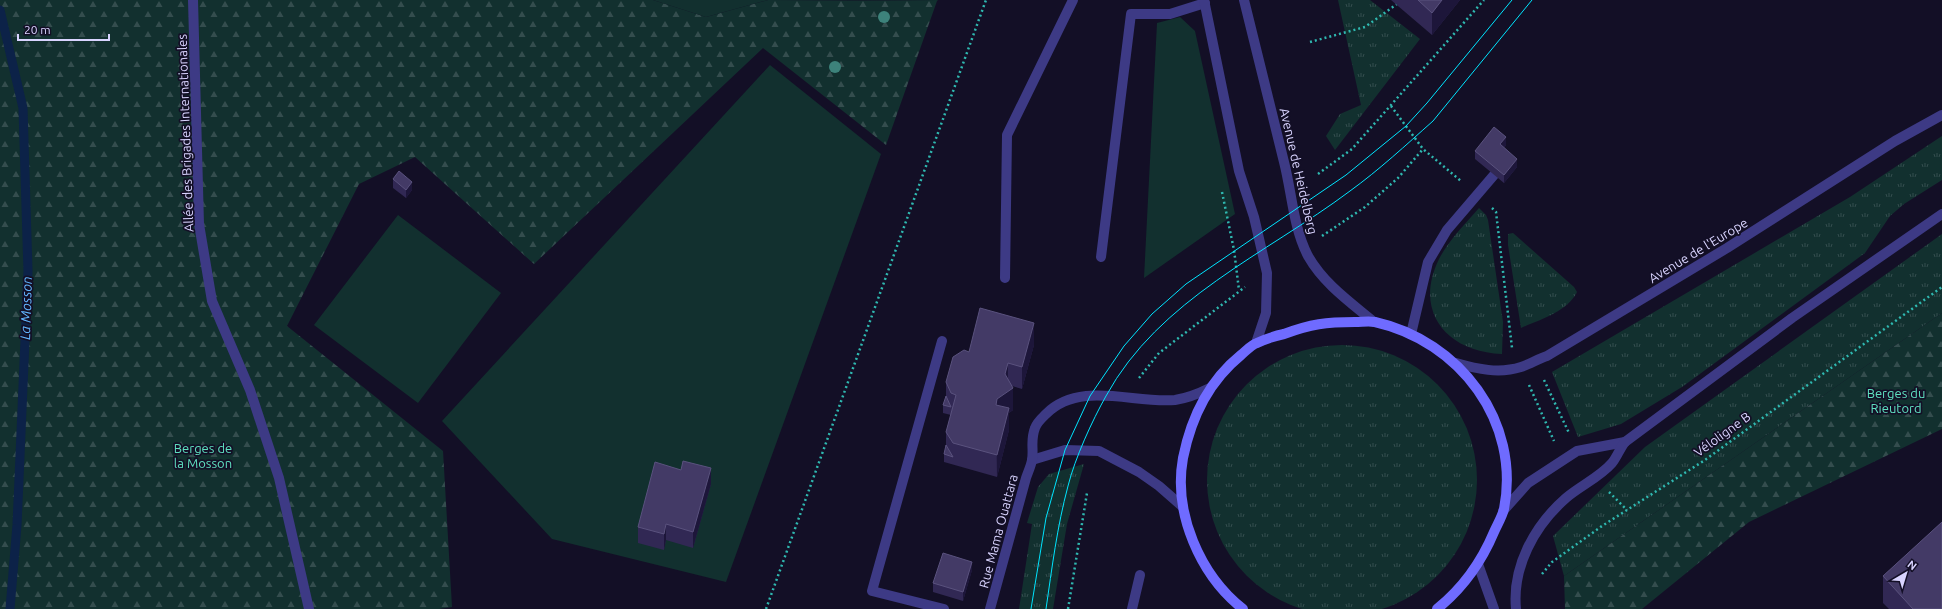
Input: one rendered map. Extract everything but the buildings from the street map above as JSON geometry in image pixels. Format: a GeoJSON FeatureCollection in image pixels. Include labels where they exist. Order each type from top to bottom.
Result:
{"type":"FeatureCollection","features":[{"type":"Feature","properties":{"kind":"main road"},"geometry":{"type":"LineString","coordinates":[[1243,609],[1232,600],[1201,560],[1185,520],[1181,471],[1188,433],[1210,388],[1233,362],[1256,343],[1311,324],[1336,322],[1374,322],[1411,334],[1436,347],[1456,363],[1486,402],[1501,438],[1506,475],[1503,511],[1478,564],[1464,584],[1437,609]]}},
{"type":"Feature","properties":{"kind":"street","name":"Allée des Brigades Internationales"},"geometry":{"type":"LineString","coordinates":[[193,0],[199,224],[212,301],[250,390],[279,478],[310,609]]}},
{"type":"Feature","properties":{"kind":"street"},"geometry":{"type":"LineString","coordinates":[[1005,278],[1007,135],[1072,0]]}},
{"type":"Feature","properties":{"kind":"street","name":"Avenue de Heidelberg"},"geometry":{"type":"LineString","coordinates":[[1244,0],[1284,162],[1297,226],[1304,248],[1323,277],[1335,290],[1374,322]]}},
{"type":"Feature","properties":{"kind":"street"},"geometry":{"type":"LineString","coordinates":[[1101,257],[1131,14],[1170,14],[1204,2],[1239,171],[1254,217],[1267,273],[1266,314],[1256,343]]}},
{"type":"Feature","properties":{"kind":"street","name":"Avenue de l'Europe"},"geometry":{"type":"LineString","coordinates":[[1456,363],[1481,370],[1499,370],[1521,367],[1547,356],[1727,248],[1895,141],[1942,115]]}},
{"type":"Feature","properties":{"kind":"street"},"geometry":{"type":"LineString","coordinates":[[1411,334],[1428,262],[1447,230],[1494,175]]}},
{"type":"Feature","properties":{"kind":"street"},"geometry":{"type":"LineString","coordinates":[[1516,609],[1515,599],[1518,574],[1522,558],[1534,536],[1565,499],[1612,463],[1624,442],[1792,318],[1942,214]]}},
{"type":"Feature","properties":{"kind":"street"},"geometry":{"type":"LineString","coordinates":[[942,340],[872,591],[944,609]]}},
{"type":"Feature","properties":{"kind":"street","name":"Rue Mama Ouattara"},"geometry":{"type":"LineString","coordinates":[[990,609],[1032,460],[1031,443],[1035,427],[1049,411],[1065,401],[1090,396],[1106,395],[1127,399],[1174,400],[1190,398],[1210,388]]}},
{"type":"Feature","properties":{"kind":"street"},"geometry":{"type":"LineString","coordinates":[[1503,511],[1528,483],[1577,451],[1624,442]]}},
{"type":"Feature","properties":{"kind":"street"},"geometry":{"type":"LineString","coordinates":[[1032,460],[1064,450],[1100,451],[1139,472],[1159,486],[1183,507]]}},
{"type":"Feature","properties":{"kind":"street"},"geometry":{"type":"LineString","coordinates":[[1478,564],[1494,609]]}},
{"type":"Feature","properties":{"kind":"street"},"geometry":{"type":"LineString","coordinates":[[1132,609],[1140,575]]}},
{"type":"Feature","properties":{"kind":"path"},"geometry":{"type":"LineString","coordinates":[[766,609],[986,0]]}},
{"type":"Feature","properties":{"kind":"path"},"geometry":{"type":"LineString","coordinates":[[1318,174],[1352,149],[1484,0]]}},
{"type":"Feature","properties":{"kind":"path"},"geometry":{"type":"LineString","coordinates":[[1310,42],[1365,27],[1397,4]]}},
{"type":"Feature","properties":{"kind":"path"},"geometry":{"type":"LineString","coordinates":[[1391,106],[1423,149],[1496,212],[1510,344],[1562,460]]}},
{"type":"Feature","properties":{"kind":"path"},"geometry":{"type":"LineString","coordinates":[[1304,248],[1365,207],[1398,178],[1423,149]]}},
{"type":"Feature","properties":{"kind":"path"},"geometry":{"type":"LineString","coordinates":[[1137,381],[1159,353],[1240,290],[1267,273]]}},
{"type":"Feature","properties":{"kind":"path","name":"Véloligne B"},"geometry":{"type":"LineString","coordinates":[[1540,580],[1543,572],[1552,562],[1602,526],[1705,460],[1942,286]]}},
{"type":"Feature","properties":{"kind":"path"},"geometry":{"type":"LineString","coordinates":[[1068,609],[1087,493]]}},
{"type":"Feature","properties":{"kind":"green space","name":"Berges de la Mosson"},"geometry":{"type":"Polygon","coordinates":[[[0,0],[653,0],[706,17],[768,0],[937,1],[886,145],[763,48],[534,264],[415,157],[359,184],[287,326],[443,451],[452,607],[439,609],[0,609],[0,0]]]}},
{"type":"Feature","properties":{"kind":"green space"},"geometry":{"type":"Polygon","coordinates":[[[653,0],[768,0],[706,17],[653,0]]]}},
{"type":"Feature","properties":{"kind":"green space"},"geometry":{"type":"Polygon","coordinates":[[[846,0],[938,0],[937,1],[846,0]]]}},
{"type":"Feature","properties":{"kind":"green space"},"geometry":{"type":"Polygon","coordinates":[[[1338,0],[1370,0],[1420,39],[1335,150],[1326,136],[1340,114],[1361,105],[1338,0]]]}},
{"type":"Feature","properties":{"kind":"green space"},"geometry":{"type":"Polygon","coordinates":[[[1180,17],[1195,31],[1235,214],[1144,278],[1157,23],[1180,17]]]}},
{"type":"Feature","properties":{"kind":"green space"},"geometry":{"type":"Polygon","coordinates":[[[770,65],[881,154],[726,582],[552,539],[442,421],[770,65]]]}},
{"type":"Feature","properties":{"kind":"green space"},"geometry":{"type":"Polygon","coordinates":[[[1942,136],[1942,180],[1904,204],[1890,216],[1865,253],[1682,387],[1621,424],[1578,437],[1552,372],[1850,197],[1942,136]]]}},
{"type":"Feature","properties":{"kind":"green space"},"geometry":{"type":"Polygon","coordinates":[[[1479,208],[1486,215],[1488,220],[1503,322],[1502,354],[1482,352],[1465,346],[1451,337],[1440,326],[1433,312],[1430,296],[1432,278],[1439,259],[1452,239],[1479,208]]]}},
{"type":"Feature","properties":{"kind":"green space"},"geometry":{"type":"Polygon","coordinates":[[[398,215],[501,293],[418,403],[314,325],[398,215]]]}},
{"type":"Feature","properties":{"kind":"green space"},"geometry":{"type":"Polygon","coordinates":[[[1513,233],[1574,287],[1577,292],[1573,299],[1560,310],[1521,328],[1508,245],[1508,234],[1513,233]]]}},
{"type":"Feature","properties":{"kind":"green space"},"geometry":{"type":"Polygon","coordinates":[[[1942,234],[1942,313],[1564,576],[1553,536],[1645,447],[1942,234]]]}},
{"type":"Feature","properties":{"kind":"green space","name":"Berges du Rieutord"},"geometry":{"type":"Polygon","coordinates":[[[1942,313],[1942,429],[1749,522],[1642,609],[1565,609],[1564,576],[1942,313]]]}},
{"type":"Feature","properties":{"kind":"green space"},"geometry":{"type":"Polygon","coordinates":[[[1342,345],[1368,348],[1394,355],[1417,368],[1438,384],[1454,405],[1467,428],[1474,454],[1477,480],[1474,506],[1467,532],[1454,555],[1438,576],[1417,592],[1394,605],[1368,612],[1342,615],[1316,612],[1290,605],[1267,592],[1246,576],[1230,555],[1217,532],[1210,506],[1207,480],[1210,454],[1217,428],[1230,405],[1246,384],[1267,368],[1290,355],[1316,348],[1342,345]]]}},
{"type":"Feature","properties":{"kind":"green space"},"geometry":{"type":"Polygon","coordinates":[[[1084,464],[1067,524],[1053,609],[1019,609],[1032,524],[1027,523],[1038,487],[1049,474],[1084,464]]]}},
{"type":"Feature","properties":{"kind":"waterway","name":"La Mosson"},"geometry":{"type":"LineString","coordinates":[[0,10],[23,108],[28,271],[17,525],[10,609]]}},
{"type":"Feature","properties":{"kind":"tram line"},"geometry":{"type":"LineString","coordinates":[[1031,609],[1046,518],[1065,450],[1090,396],[1124,346],[1152,314],[1186,284],[1346,175],[1406,126],[1427,103],[1512,0]]}},
{"type":"Feature","properties":{"kind":"tram line"},"geometry":{"type":"LineString","coordinates":[[1046,609],[1058,532],[1071,475],[1079,452],[1095,417],[1106,396],[1128,362],[1155,332],[1184,305],[1216,281],[1318,214],[1361,183],[1433,121],[1532,0]]}}]}
